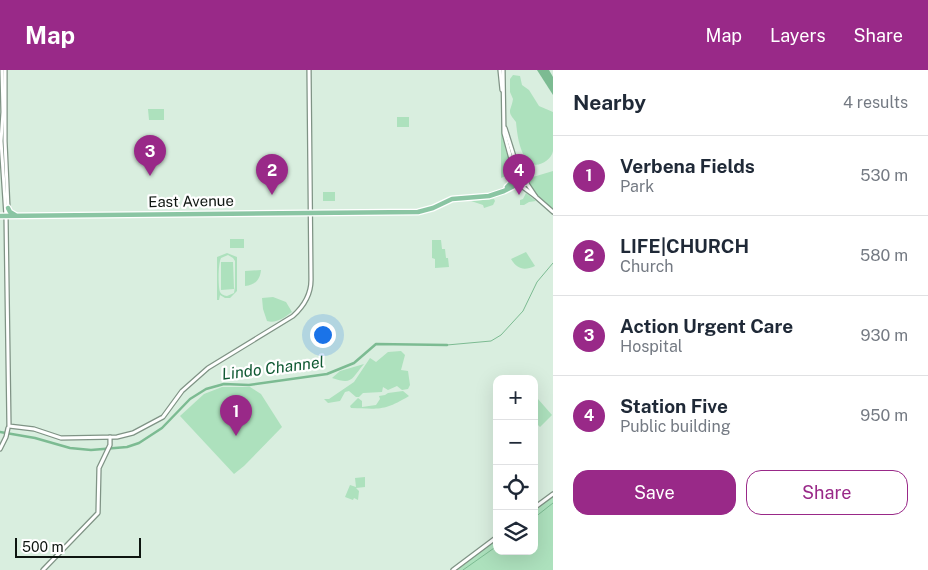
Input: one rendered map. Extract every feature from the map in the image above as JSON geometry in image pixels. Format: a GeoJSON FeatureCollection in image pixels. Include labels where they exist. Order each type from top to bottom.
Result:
{"type":"FeatureCollection","features":[{"type":"Feature","properties":{"kind":"main road"},"geometry":{"type":"LineString","coordinates":[[518,181],[520,175],[525,179]]}},
{"type":"Feature","properties":{"kind":"main road"},"geometry":{"type":"LineString","coordinates":[[518,181],[525,179]]}},
{"type":"Feature","properties":{"kind":"main road","name":"East Avenue"},"geometry":{"type":"LineString","coordinates":[[0,216],[418,212],[428,210],[452,199],[485,197],[500,192],[518,181]]}},
{"type":"Feature","properties":{"kind":"main road"},"geometry":{"type":"LineString","coordinates":[[8,208],[10,212],[19,216]]}},
{"type":"Feature","properties":{"kind":"street"},"geometry":{"type":"LineString","coordinates":[[4,70],[8,208],[6,216]]}},
{"type":"Feature","properties":{"kind":"street"},"geometry":{"type":"LineString","coordinates":[[0,449],[6,437],[8,427],[6,216],[1,141],[4,70]]}},
{"type":"Feature","properties":{"kind":"street"},"geometry":{"type":"LineString","coordinates":[[8,427],[34,428],[61,438],[128,435],[158,420],[166,413],[182,390],[201,374],[288,320],[302,308],[308,298],[311,286],[308,70]]}},
{"type":"Feature","properties":{"kind":"street"},"geometry":{"type":"LineString","coordinates":[[502,70],[503,121],[506,142],[517,172],[518,181],[553,212]]}},
{"type":"Feature","properties":{"kind":"street"},"geometry":{"type":"LineString","coordinates":[[503,121],[515,161],[536,196]]}},
{"type":"Feature","properties":{"kind":"street"},"geometry":{"type":"LineString","coordinates":[[43,570],[98,513],[99,468],[110,445],[110,437]]}},
{"type":"Feature","properties":{"kind":"street"},"geometry":{"type":"LineString","coordinates":[[538,505],[553,494]]}},
{"type":"Feature","properties":{"kind":"street"},"geometry":{"type":"LineString","coordinates":[[453,570],[493,539]]}},
{"type":"Feature","properties":{"kind":"shaded area"},"geometry":{"type":"Polygon","coordinates":[[[537,70],[549,70],[553,77],[553,95],[537,70]]]}},
{"type":"Feature","properties":{"kind":"shaded area"},"geometry":{"type":"Polygon","coordinates":[[[513,75],[520,76],[522,85],[529,90],[539,106],[553,112],[553,151],[549,159],[541,164],[529,163],[520,146],[516,122],[510,113],[513,99],[510,92],[510,79],[513,75]]]}},
{"type":"Feature","properties":{"kind":"shaded area"},"geometry":{"type":"Polygon","coordinates":[[[148,109],[164,109],[164,120],[149,120],[148,109]]]}},
{"type":"Feature","properties":{"kind":"shaded area"},"geometry":{"type":"Polygon","coordinates":[[[397,117],[409,117],[409,127],[397,127],[397,117]]]}},
{"type":"Feature","properties":{"kind":"shaded area"},"geometry":{"type":"Polygon","coordinates":[[[501,120],[506,151],[514,171],[513,178],[509,183],[506,176],[501,178],[501,120]]]}},
{"type":"Feature","properties":{"kind":"shaded area"},"geometry":{"type":"Polygon","coordinates":[[[553,171],[553,210],[530,188],[528,182],[533,177],[553,171]]]}},
{"type":"Feature","properties":{"kind":"shaded area"},"geometry":{"type":"Polygon","coordinates":[[[323,192],[335,192],[335,201],[323,201],[323,192]]]}},
{"type":"Feature","properties":{"kind":"shaded area"},"geometry":{"type":"Polygon","coordinates":[[[526,193],[536,201],[520,205],[520,200],[523,199],[526,193]]]}},
{"type":"Feature","properties":{"kind":"shaded area"},"geometry":{"type":"Polygon","coordinates":[[[494,199],[493,205],[484,208],[483,205],[471,201],[494,199]]]}},
{"type":"Feature","properties":{"kind":"shaded area"},"geometry":{"type":"Polygon","coordinates":[[[230,239],[244,239],[244,248],[230,248],[230,239]]]}},
{"type":"Feature","properties":{"kind":"shaded area"},"geometry":{"type":"Polygon","coordinates":[[[432,240],[441,240],[442,249],[445,249],[446,258],[448,258],[449,267],[435,268],[435,259],[432,258],[432,240]]]}},
{"type":"Feature","properties":{"kind":"shaded area"},"geometry":{"type":"Polygon","coordinates":[[[526,252],[535,266],[521,268],[511,259],[526,252]]]}},
{"type":"Feature","properties":{"kind":"shaded area"},"geometry":{"type":"Polygon","coordinates":[[[227,253],[237,257],[237,291],[230,298],[220,295],[219,300],[217,300],[217,257],[227,253]],[[228,255],[221,258],[219,265],[220,292],[227,296],[234,293],[235,287],[235,261],[228,255]]]}},
{"type":"Feature","properties":{"kind":"shaded area"},"geometry":{"type":"Polygon","coordinates":[[[221,262],[233,262],[234,289],[221,290],[221,262]]]}},
{"type":"Feature","properties":{"kind":"shaded area"},"geometry":{"type":"Polygon","coordinates":[[[261,270],[256,281],[245,286],[245,271],[261,270]]]}},
{"type":"Feature","properties":{"kind":"shaded area"},"geometry":{"type":"Polygon","coordinates":[[[273,297],[286,302],[292,312],[280,320],[270,322],[267,321],[263,309],[262,298],[273,297]]]}},
{"type":"Feature","properties":{"kind":"shaded area"},"geometry":{"type":"Polygon","coordinates":[[[401,351],[405,355],[401,370],[408,371],[410,385],[408,389],[402,390],[397,386],[388,390],[383,387],[382,392],[363,393],[359,397],[356,397],[349,391],[345,392],[340,401],[328,403],[324,399],[329,399],[354,382],[370,358],[376,362],[388,352],[401,351]]]}},
{"type":"Feature","properties":{"kind":"shaded area"},"geometry":{"type":"Polygon","coordinates":[[[364,364],[354,377],[348,381],[332,378],[340,371],[364,364]]]}},
{"type":"Feature","properties":{"kind":"shaded area"},"geometry":{"type":"Polygon","coordinates":[[[222,387],[250,387],[261,394],[282,427],[234,474],[180,416],[204,394],[222,387]]]}},
{"type":"Feature","properties":{"kind":"shaded area"},"geometry":{"type":"Polygon","coordinates":[[[403,391],[409,396],[387,407],[369,409],[351,408],[350,406],[358,398],[362,401],[362,407],[376,405],[380,399],[379,396],[403,391]]]}},
{"type":"Feature","properties":{"kind":"shaded area"},"geometry":{"type":"Polygon","coordinates":[[[538,399],[552,415],[540,427],[538,425],[538,399]]]}},
{"type":"Feature","properties":{"kind":"shaded area"},"geometry":{"type":"Polygon","coordinates":[[[365,477],[365,487],[356,488],[359,491],[358,500],[345,497],[350,485],[356,487],[355,478],[365,477]]]}},
{"type":"Feature","properties":{"kind":"shaded area"},"geometry":{"type":"Polygon","coordinates":[[[553,495],[553,570],[455,570],[493,541],[493,555],[538,555],[538,506],[553,495]]]}},
{"type":"Feature","properties":{"kind":"waterway","name":"Lindo Channel"},"geometry":{"type":"LineString","coordinates":[[447,345],[491,341],[501,335],[523,311],[537,282],[553,263]]}},
{"type":"Feature","properties":{"kind":"waterway","name":"Lindo Channel"},"geometry":{"type":"LineString","coordinates":[[0,432],[35,438],[70,448],[91,450],[127,447],[139,443],[162,428],[190,399],[206,389],[224,384],[249,385],[327,374],[354,363],[376,344],[447,345]]}},
{"type":"Feature","properties":{"kind":"waterway"},"geometry":{"type":"LineString","coordinates":[[538,515],[553,503]]}},
{"type":"Feature","properties":{"kind":"waterway"},"geometry":{"type":"LineString","coordinates":[[463,570],[493,549]]}},
{"type":"Feature","properties":{"kind":"place","name":"Action Urgent Care"},"geometry":{"type":"Point","coordinates":[150,176]}},
{"type":"Feature","properties":{"kind":"place","name":"LIFE|CHURCH"},"geometry":{"type":"Point","coordinates":[272,195]}},
{"type":"Feature","properties":{"kind":"place","name":"Station Five"},"geometry":{"type":"Point","coordinates":[519,195]}},
{"type":"Feature","properties":{"kind":"place","name":"Verbena Fields"},"geometry":{"type":"Point","coordinates":[236,436]}}]}
